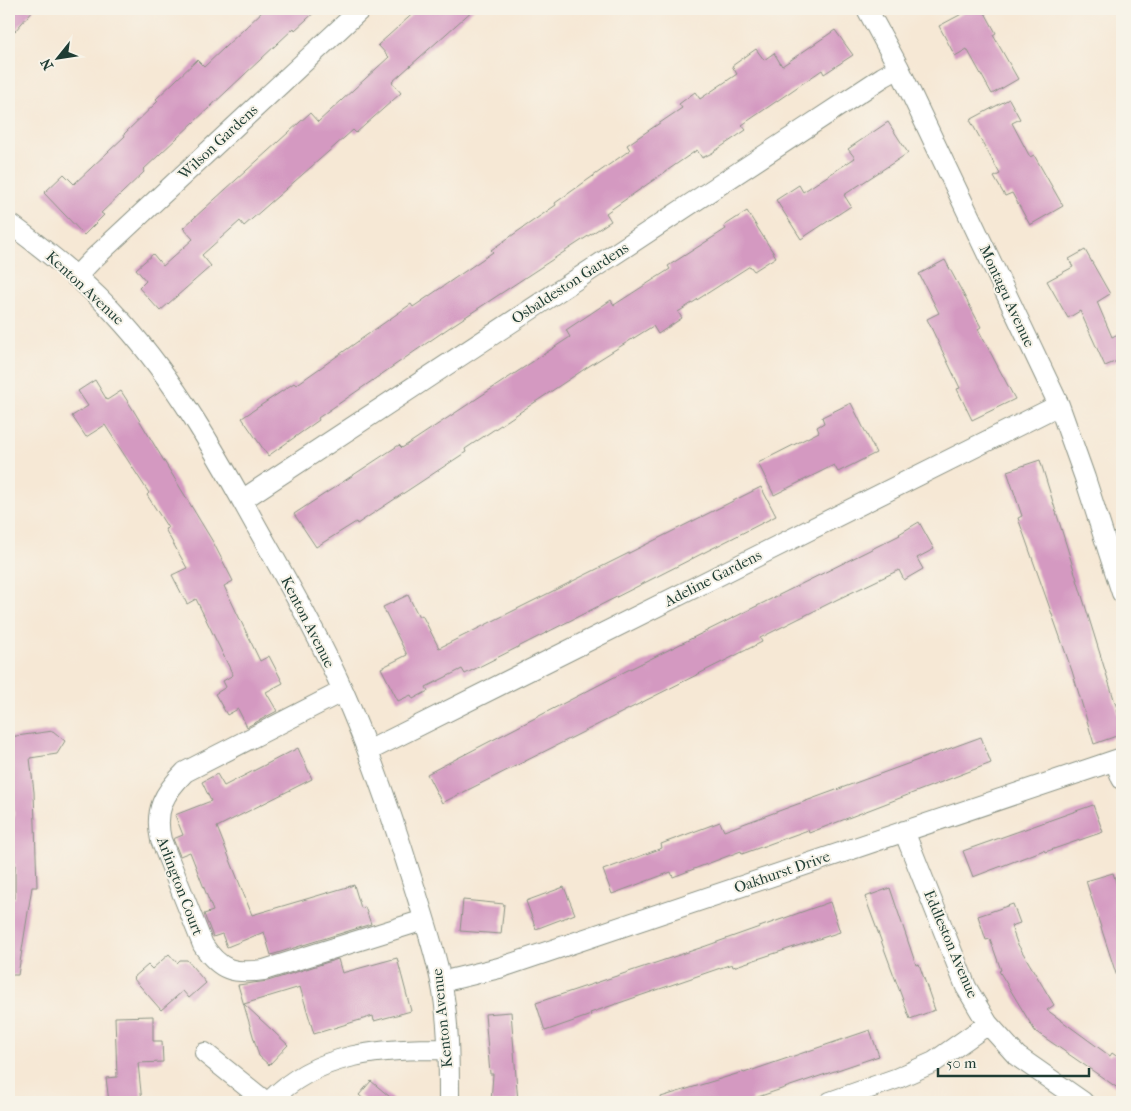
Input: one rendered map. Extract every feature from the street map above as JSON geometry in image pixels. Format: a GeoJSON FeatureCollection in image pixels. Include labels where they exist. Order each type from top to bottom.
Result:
{"type":"FeatureCollection","features":[{"type":"Feature","properties":{"kind":"street","name":"Wilson Gardens"},"geometry":{"type":"LineString","coordinates":[[76,277],[361,9]]}},
{"type":"Feature","properties":{"kind":"street","name":"Montagu Avenue"},"geometry":{"type":"LineString","coordinates":[[867,9],[899,68],[1059,406],[1085,478],[1122,593]]}},
{"type":"Feature","properties":{"kind":"street","name":"Osbaldeston Gardens"},"geometry":{"type":"LineString","coordinates":[[242,500],[883,76],[899,68]]}},
{"type":"Feature","properties":{"kind":"street","name":"Kenton Avenue"},"geometry":{"type":"LineString","coordinates":[[9,223],[76,277],[124,324],[158,366],[242,500],[296,596],[343,691],[368,751],[402,848],[424,920],[441,982],[448,1049],[449,1102]]}},
{"type":"Feature","properties":{"kind":"street","name":"Adeline Gardens"},"geometry":{"type":"LineString","coordinates":[[368,751],[1059,406]]}},
{"type":"Feature","properties":{"kind":"street","name":"Arlington Court"},"geometry":{"type":"LineString","coordinates":[[343,691],[185,772],[172,785],[163,800],[157,825],[161,840],[203,945],[212,959],[230,971],[264,970],[424,920]]}},
{"type":"Feature","properties":{"kind":"street","name":"Oakhurst Drive"},"geometry":{"type":"LineString","coordinates":[[441,982],[499,968],[904,831],[1120,766]]}},
{"type":"Feature","properties":{"kind":"street","name":"Eddleston Avenue"},"geometry":{"type":"LineString","coordinates":[[904,831],[966,988],[988,1024],[1018,1056],[1083,1102]]}},
{"type":"Feature","properties":{"kind":"street"},"geometry":{"type":"LineString","coordinates":[[830,1102],[898,1078],[934,1062],[988,1024]]}},
{"type":"Feature","properties":{"kind":"street"},"geometry":{"type":"LineString","coordinates":[[205,1053],[268,1102],[297,1078],[337,1060],[388,1049],[448,1049]]}},
{"type":"Feature","properties":{"kind":"building"},"geometry":{"type":"Polygon","coordinates":[[[9,9],[34,9],[9,38],[9,9]]]}},
{"type":"Feature","properties":{"kind":"building"},"geometry":{"type":"Polygon","coordinates":[[[265,9],[318,9],[295,30],[294,28],[143,170],[144,172],[101,213],[104,215],[84,235],[44,193],[64,174],[74,184],[125,136],[124,134],[158,101],[156,99],[197,60],[204,67],[265,9]]]}},
{"type":"Feature","properties":{"kind":"building"},"geometry":{"type":"Polygon","coordinates":[[[418,9],[474,9],[392,82],[401,93],[356,133],[353,130],[244,226],[240,221],[202,255],[211,266],[160,311],[139,288],[146,281],[136,269],[153,254],[163,266],[193,239],[183,228],[310,113],[318,122],[389,57],[378,45],[418,9]]]}},
{"type":"Feature","properties":{"kind":"building"},"geometry":{"type":"Polygon","coordinates":[[[971,9],[983,9],[996,33],[993,35],[1018,79],[992,94],[967,49],[955,56],[939,26],[971,9]]]}},
{"type":"Feature","properties":{"kind":"building"},"geometry":{"type":"Polygon","coordinates":[[[835,30],[853,55],[824,74],[822,70],[742,125],[746,130],[712,153],[702,158],[697,150],[678,163],[606,213],[611,221],[453,325],[318,418],[319,420],[268,456],[242,418],[294,383],[296,385],[411,304],[413,307],[493,252],[491,250],[630,150],[627,145],[682,108],[679,104],[695,92],[700,99],[737,74],[732,66],[756,49],[764,60],[774,53],[782,66],[835,30]]]}},
{"type":"Feature","properties":{"kind":"building"},"geometry":{"type":"Polygon","coordinates":[[[1009,99],[1020,119],[1012,123],[1030,157],[1034,155],[1063,206],[1030,225],[1012,193],[1005,196],[994,177],[1000,174],[970,120],[1009,99]]]}},
{"type":"Feature","properties":{"kind":"building"},"geometry":{"type":"Polygon","coordinates":[[[888,122],[908,153],[844,195],[851,206],[801,239],[776,200],[799,185],[803,192],[855,158],[848,149],[888,122]]]}},
{"type":"Feature","properties":{"kind":"building"},"geometry":{"type":"Polygon","coordinates":[[[747,211],[776,257],[754,271],[750,266],[678,312],[682,318],[658,334],[653,326],[589,366],[465,449],[466,452],[357,524],[356,522],[316,547],[294,514],[399,445],[402,448],[570,337],[566,330],[611,300],[614,305],[670,269],[668,266],[726,229],[724,226],[747,211]]]}},
{"type":"Feature","properties":{"kind":"building"},"geometry":{"type":"Polygon","coordinates":[[[1085,250],[1110,294],[1097,302],[1112,337],[1122,332],[1122,359],[1105,366],[1080,311],[1068,318],[1047,281],[1073,267],[1069,259],[1085,250]]]}},
{"type":"Feature","properties":{"kind":"building"},"geometry":{"type":"Polygon","coordinates":[[[945,260],[981,327],[978,329],[1015,399],[972,420],[957,389],[960,388],[927,319],[939,313],[919,274],[945,260]]]}},
{"type":"Feature","properties":{"kind":"building"},"geometry":{"type":"Polygon","coordinates":[[[95,380],[107,400],[121,391],[132,408],[213,542],[233,581],[224,586],[260,661],[269,656],[283,683],[266,692],[277,711],[247,727],[238,709],[227,715],[215,694],[226,687],[223,681],[233,675],[196,599],[187,604],[172,575],[187,568],[165,529],[168,528],[147,495],[149,493],[105,425],[86,437],[72,416],[88,406],[78,391],[95,380]]]}},
{"type":"Feature","properties":{"kind":"building"},"geometry":{"type":"Polygon","coordinates":[[[851,403],[876,453],[838,472],[834,465],[774,495],[758,463],[819,432],[817,427],[824,423],[822,417],[851,403]]]}},
{"type":"Feature","properties":{"kind":"building"},"geometry":{"type":"Polygon","coordinates":[[[1040,460],[1122,725],[1122,734],[1094,744],[1072,671],[1018,518],[1022,516],[1007,471],[1040,460]]]}},
{"type":"Feature","properties":{"kind":"building"},"geometry":{"type":"Polygon","coordinates":[[[761,487],[776,516],[465,674],[462,669],[426,687],[428,691],[413,699],[411,695],[398,701],[381,668],[407,655],[383,607],[408,595],[419,617],[422,615],[439,648],[761,487]]]}},
{"type":"Feature","properties":{"kind":"building"},"geometry":{"type":"Polygon","coordinates":[[[919,522],[934,549],[917,558],[923,569],[904,580],[899,570],[838,599],[760,638],[762,642],[442,803],[427,774],[626,671],[900,535],[919,522]]]}},
{"type":"Feature","properties":{"kind":"building"},"geometry":{"type":"Polygon","coordinates":[[[53,731],[65,741],[57,754],[30,758],[34,792],[37,887],[32,887],[18,975],[9,975],[9,897],[15,898],[15,864],[9,864],[9,818],[14,818],[13,783],[9,783],[9,737],[53,731]]]}},
{"type":"Feature","properties":{"kind":"building"},"geometry":{"type":"Polygon","coordinates":[[[981,737],[991,763],[809,833],[808,830],[742,854],[741,851],[673,877],[671,872],[612,894],[603,870],[662,848],[661,844],[720,822],[724,831],[981,737]]]}},
{"type":"Feature","properties":{"kind":"building"},"geometry":{"type":"Polygon","coordinates":[[[298,748],[312,779],[217,827],[252,915],[354,885],[361,908],[365,907],[371,924],[271,955],[264,932],[227,947],[222,934],[213,937],[204,914],[213,911],[190,852],[180,856],[173,839],[183,835],[175,815],[211,801],[202,782],[217,774],[224,786],[298,748]]]}},
{"type":"Feature","properties":{"kind":"building"},"geometry":{"type":"Polygon","coordinates":[[[1093,805],[1103,832],[1045,852],[1044,850],[973,877],[963,851],[1093,805]]]}},
{"type":"Feature","properties":{"kind":"building"},"geometry":{"type":"Polygon","coordinates":[[[1113,873],[1122,901],[1122,983],[1119,983],[1086,881],[1113,873]]]}},
{"type":"Feature","properties":{"kind":"building"},"geometry":{"type":"Polygon","coordinates":[[[564,887],[575,914],[536,929],[526,901],[564,887]]]}},
{"type":"Feature","properties":{"kind":"building"},"geometry":{"type":"Polygon","coordinates":[[[890,888],[916,965],[919,964],[935,1010],[910,1019],[865,897],[890,888]]]}},
{"type":"Feature","properties":{"kind":"building"},"geometry":{"type":"Polygon","coordinates":[[[463,900],[504,904],[501,934],[460,931],[463,900]]]}},
{"type":"Feature","properties":{"kind":"building"},"geometry":{"type":"Polygon","coordinates":[[[830,902],[840,932],[733,967],[732,964],[590,1013],[591,1015],[545,1031],[536,1003],[830,902]]]}},
{"type":"Feature","properties":{"kind":"building"},"geometry":{"type":"Polygon","coordinates":[[[1013,904],[1020,923],[1011,926],[1017,943],[1054,1005],[1047,1010],[1110,1056],[1112,1053],[1122,1060],[1122,1091],[1035,1031],[999,971],[1001,970],[990,939],[986,940],[978,916],[1013,904]]]}},
{"type":"Feature","properties":{"kind":"building"},"geometry":{"type":"Polygon","coordinates":[[[169,954],[177,963],[180,960],[187,960],[206,983],[189,998],[183,991],[161,1010],[133,978],[148,965],[152,969],[169,954]]]}},
{"type":"Feature","properties":{"kind":"building"},"geometry":{"type":"Polygon","coordinates":[[[397,958],[411,1011],[374,1021],[373,1016],[314,1034],[300,987],[244,1004],[288,1045],[269,1065],[259,1056],[238,985],[268,981],[338,959],[342,973],[397,958]]]}},
{"type":"Feature","properties":{"kind":"building"},"geometry":{"type":"Polygon","coordinates":[[[511,1012],[518,1102],[491,1102],[493,1074],[490,1074],[485,1014],[511,1012]]]}},
{"type":"Feature","properties":{"kind":"building"},"geometry":{"type":"Polygon","coordinates":[[[153,1016],[153,1041],[162,1041],[163,1062],[138,1063],[142,1102],[109,1102],[106,1078],[117,1077],[115,1017],[153,1016]]]}},
{"type":"Feature","properties":{"kind":"building"},"geometry":{"type":"Polygon","coordinates":[[[870,1030],[879,1056],[752,1099],[753,1102],[662,1102],[661,1097],[744,1073],[870,1030]]]}},
{"type":"Feature","properties":{"kind":"building"},"geometry":{"type":"Polygon","coordinates":[[[371,1081],[396,1102],[367,1102],[359,1095],[371,1081]]]}}]}
